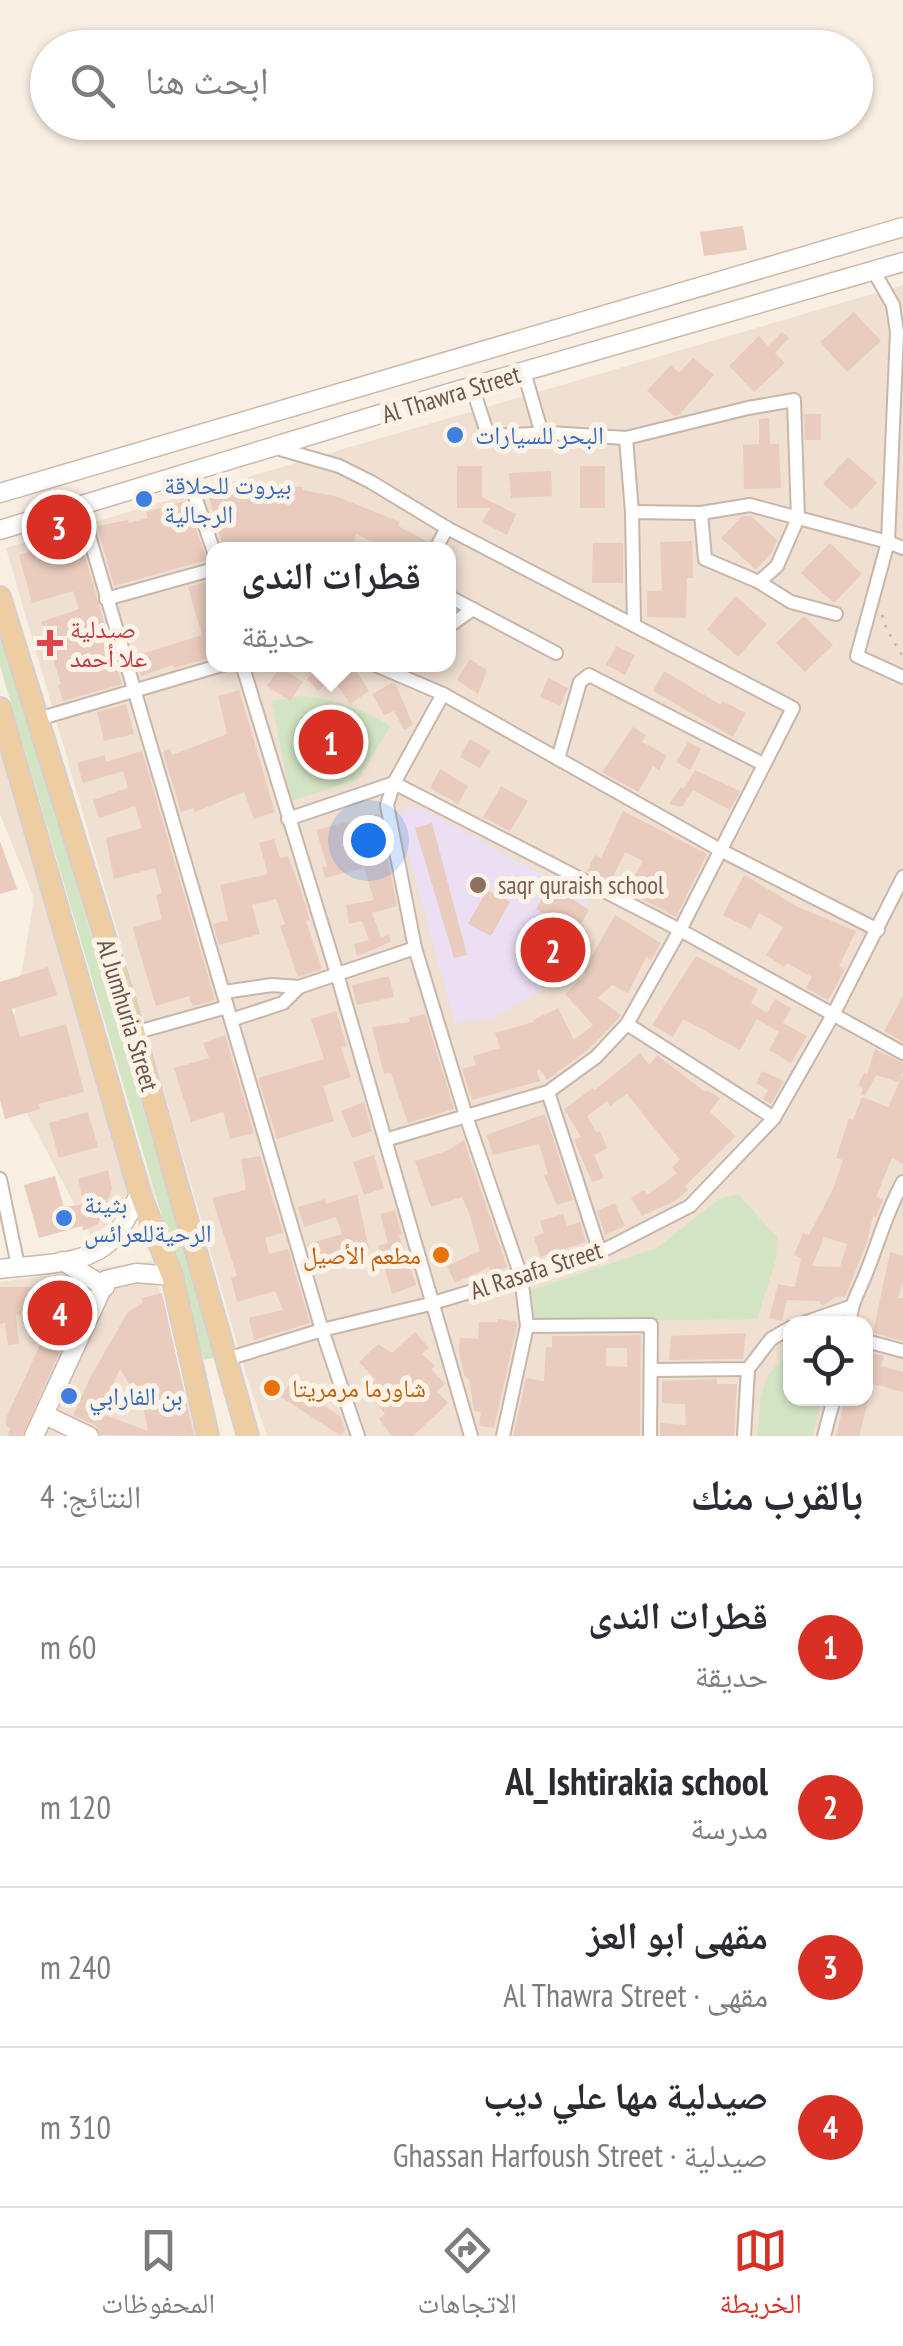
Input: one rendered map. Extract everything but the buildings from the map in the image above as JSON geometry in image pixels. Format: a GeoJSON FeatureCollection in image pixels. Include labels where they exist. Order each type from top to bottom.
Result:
{"type":"FeatureCollection","features":[{"type":"Feature","properties":{"kind":"main road","name":"Al Thawra Street"},"geometry":{"type":"LineString","coordinates":[[0,493],[903,227]]}},
{"type":"Feature","properties":{"kind":"main road","name":"Al Thawra Street"},"geometry":{"type":"LineString","coordinates":[[0,530],[498,379],[903,262]]}},
{"type":"Feature","properties":{"kind":"main road"},"geometry":{"type":"LineString","coordinates":[[486,350],[488,366],[498,379]]}},
{"type":"Feature","properties":{"kind":"main road"},"geometry":{"type":"LineString","coordinates":[[438,365],[447,378],[449,394]]}},
{"type":"Feature","properties":{"kind":"main road","name":"Al Jumhuria Street"},"geometry":{"type":"LineString","coordinates":[[0,597],[134,1033],[248,1436]]}},
{"type":"Feature","properties":{"kind":"main road","name":"Al Jumhuria Street"},"geometry":{"type":"LineString","coordinates":[[0,708],[140,1194],[172,1276],[205,1431]]}},
{"type":"Feature","properties":{"kind":"main road"},"geometry":{"type":"LineString","coordinates":[[104,1287],[101,1273],[115,1236],[140,1194]]}},
{"type":"Feature","properties":{"kind":"main road"},"geometry":{"type":"LineString","coordinates":[[9,1268],[63,1261],[98,1250],[115,1236]]}},
{"type":"Feature","properties":{"kind":"main road"},"geometry":{"type":"LineString","coordinates":[[63,1261],[104,1287]]}},
{"type":"Feature","properties":{"kind":"main road"},"geometry":{"type":"LineString","coordinates":[[34,1436],[106,1280],[136,1273],[172,1276]]}},
{"type":"Feature","properties":{"kind":"main road"},"geometry":{"type":"LineString","coordinates":[[45,1415],[89,1436]]}},
{"type":"Feature","properties":{"kind":"street"},"geometry":{"type":"LineString","coordinates":[[873,270],[899,310],[899,438],[888,542],[857,656],[903,677]]}},
{"type":"Feature","properties":{"kind":"street"},"geometry":{"type":"LineString","coordinates":[[524,372],[542,434]]}},
{"type":"Feature","properties":{"kind":"street"},"geometry":{"type":"LineString","coordinates":[[472,387],[487,432],[492,436],[626,438],[794,400],[798,518],[777,566],[760,582]]}},
{"type":"Feature","properties":{"kind":"street"},"geometry":{"type":"LineString","coordinates":[[626,438],[634,625]]}},
{"type":"Feature","properties":{"kind":"street"},"geometry":{"type":"LineString","coordinates":[[273,448],[339,466],[447,528],[794,708],[722,851],[627,1024],[596,1057],[548,1092],[385,1140]]}},
{"type":"Feature","properties":{"kind":"street"},"geometry":{"type":"LineString","coordinates":[[187,473],[211,542]]}},
{"type":"Feature","properties":{"kind":"street"},"geometry":{"type":"LineString","coordinates":[[80,505],[322,1330],[358,1436]]}},
{"type":"Feature","properties":{"kind":"street"},"geometry":{"type":"LineString","coordinates":[[632,512],[701,513],[750,505],[903,548]]}},
{"type":"Feature","properties":{"kind":"street"},"geometry":{"type":"LineString","coordinates":[[701,513],[705,559],[760,582],[792,602],[836,614]]}},
{"type":"Feature","properties":{"kind":"street"},"geometry":{"type":"LineString","coordinates":[[439,542],[447,528]]}},
{"type":"Feature","properties":{"kind":"street"},"geometry":{"type":"LineString","coordinates":[[106,599],[206,571]]}},
{"type":"Feature","properties":{"kind":"street"},"geometry":{"type":"LineString","coordinates":[[456,600],[556,652]]}},
{"type":"Feature","properties":{"kind":"street"},"geometry":{"type":"LineString","coordinates":[[456,621],[473,609]]}},
{"type":"Feature","properties":{"kind":"street"},"geometry":{"type":"LineString","coordinates":[[38,720],[206,671]]}},
{"type":"Feature","properties":{"kind":"street"},"geometry":{"type":"LineString","coordinates":[[244,672],[471,1436]]}},
{"type":"Feature","properties":{"kind":"street"},"geometry":{"type":"LineString","coordinates":[[392,672],[443,694],[722,851],[878,930]]}},
{"type":"Feature","properties":{"kind":"street"},"geometry":{"type":"LineString","coordinates":[[558,758],[580,682],[589,674],[763,764]]}},
{"type":"Feature","properties":{"kind":"street"},"geometry":{"type":"LineString","coordinates":[[443,694],[394,783],[387,805],[415,948],[466,1116],[521,1276],[527,1326],[504,1436]]}},
{"type":"Feature","properties":{"kind":"street"},"geometry":{"type":"LineString","coordinates":[[288,819],[394,783],[680,930],[903,1053]]}},
{"type":"Feature","properties":{"kind":"street","name":"Al Rasafa Street"},"geometry":{"type":"LineString","coordinates":[[227,1359],[322,1330],[430,1304],[600,1252],[690,1206],[774,1118],[901,887]]}},
{"type":"Feature","properties":{"kind":"street"},"geometry":{"type":"LineString","coordinates":[[224,992],[272,985],[300,987],[415,948]]}},
{"type":"Feature","properties":{"kind":"street"},"geometry":{"type":"LineString","coordinates":[[134,1033],[283,1003],[300,987]]}},
{"type":"Feature","properties":{"kind":"street"},"geometry":{"type":"LineString","coordinates":[[627,1024],[774,1118]]}},
{"type":"Feature","properties":{"kind":"street"},"geometry":{"type":"LineString","coordinates":[[548,1092],[600,1252]]}},
{"type":"Feature","properties":{"kind":"street"},"geometry":{"type":"LineString","coordinates":[[0,1178],[9,1268]]}},
{"type":"Feature","properties":{"kind":"street"},"geometry":{"type":"LineString","coordinates":[[850,1316],[850,1307],[897,1206],[903,1182]]}},
{"type":"Feature","properties":{"kind":"street"},"geometry":{"type":"LineString","coordinates":[[824,1316],[850,1307]]}},
{"type":"Feature","properties":{"kind":"street"},"geometry":{"type":"LineString","coordinates":[[527,1326],[651,1325],[650,1436]]}},
{"type":"Feature","properties":{"kind":"street"},"geometry":{"type":"LineString","coordinates":[[744,1436],[748,1369],[772,1339],[783,1332]]}},
{"type":"Feature","properties":{"kind":"street"},"geometry":{"type":"LineString","coordinates":[[873,1343],[903,1351]]}},
{"type":"Feature","properties":{"kind":"street"},"geometry":{"type":"LineString","coordinates":[[650,1370],[748,1369]]}},
{"type":"Feature","properties":{"kind":"street"},"geometry":{"type":"LineString","coordinates":[[824,1436],[832,1406]]}},
{"type":"Feature","properties":{"kind":"path"},"geometry":{"type":"LineString","coordinates":[[882,612],[886,630],[903,657]]}},
{"type":"Feature","properties":{"kind":"shaded area"},"geometry":{"type":"Polygon","coordinates":[[[903,285],[903,1436],[267,1436],[6,548],[903,285]]]}},
{"type":"Feature","properties":{"kind":"shaded area"},"geometry":{"type":"Polygon","coordinates":[[[0,737],[155,1195],[91,1236],[5,1071],[34,898],[0,814],[0,737]]]}},
{"type":"Feature","properties":{"kind":"shaded area"},"geometry":{"type":"Polygon","coordinates":[[[406,808],[423,809],[589,901],[538,992],[492,1019],[455,1023],[398,816],[406,808]]]}},
{"type":"Feature","properties":{"kind":"shaded area"},"geometry":{"type":"Polygon","coordinates":[[[152,1261],[196,1436],[0,1436],[0,1282],[152,1261]]]}},
{"type":"Feature","properties":{"kind":"green space"},"geometry":{"type":"Polygon","coordinates":[[[0,628],[217,1357],[204,1360],[0,666],[0,628]]]}},
{"type":"Feature","properties":{"kind":"green space"},"geometry":{"type":"Polygon","coordinates":[[[301,696],[348,706],[390,727],[358,779],[291,801],[272,701],[301,696]]]}},
{"type":"Feature","properties":{"kind":"green space"},"geometry":{"type":"Polygon","coordinates":[[[738,1194],[777,1237],[776,1260],[757,1319],[535,1322],[531,1290],[657,1248],[719,1199],[738,1194]]]}},
{"type":"Feature","properties":{"kind":"green space"},"geometry":{"type":"Polygon","coordinates":[[[783,1360],[783,1406],[820,1406],[812,1436],[757,1436],[766,1380],[783,1360]]]}},
{"type":"Feature","properties":{"kind":"place","name":"البحر للسيارات"},"geometry":{"type":"Point","coordinates":[455,435]}},
{"type":"Feature","properties":{"kind":"place","name":"بيروت للحلاقة الرجالية"},"geometry":{"type":"Point","coordinates":[144,499]}},
{"type":"Feature","properties":{"kind":"place","name":"مقهى ابو العز"},"geometry":{"type":"Point","coordinates":[59,527]}},
{"type":"Feature","properties":{"kind":"place","name":"صيدلية علا أحمد"},"geometry":{"type":"Point","coordinates":[50,643]}},
{"type":"Feature","properties":{"kind":"place","name":"قطرات الندى"},"geometry":{"type":"Point","coordinates":[331,742]}},
{"type":"Feature","properties":{"kind":"place","name":"saqr quraish school"},"geometry":{"type":"Point","coordinates":[478,885]}},
{"type":"Feature","properties":{"kind":"place","name":"Al_Ishtirakia school"},"geometry":{"type":"Point","coordinates":[553,950]}},
{"type":"Feature","properties":{"kind":"place","name":"بثينة الرحيةللعرائس"},"geometry":{"type":"Point","coordinates":[64,1218]}},
{"type":"Feature","properties":{"kind":"place","name":"مطعم الأصيل"},"geometry":{"type":"Point","coordinates":[441,1255]}},
{"type":"Feature","properties":{"kind":"place","name":"صيدلية مها علي ديب"},"geometry":{"type":"Point","coordinates":[60,1313]}},
{"type":"Feature","properties":{"kind":"place","name":"شاورما مرمريتا"},"geometry":{"type":"Point","coordinates":[272,1388]}},
{"type":"Feature","properties":{"kind":"place","name":"بن الفارابي"},"geometry":{"type":"Point","coordinates":[69,1396]}}]}
